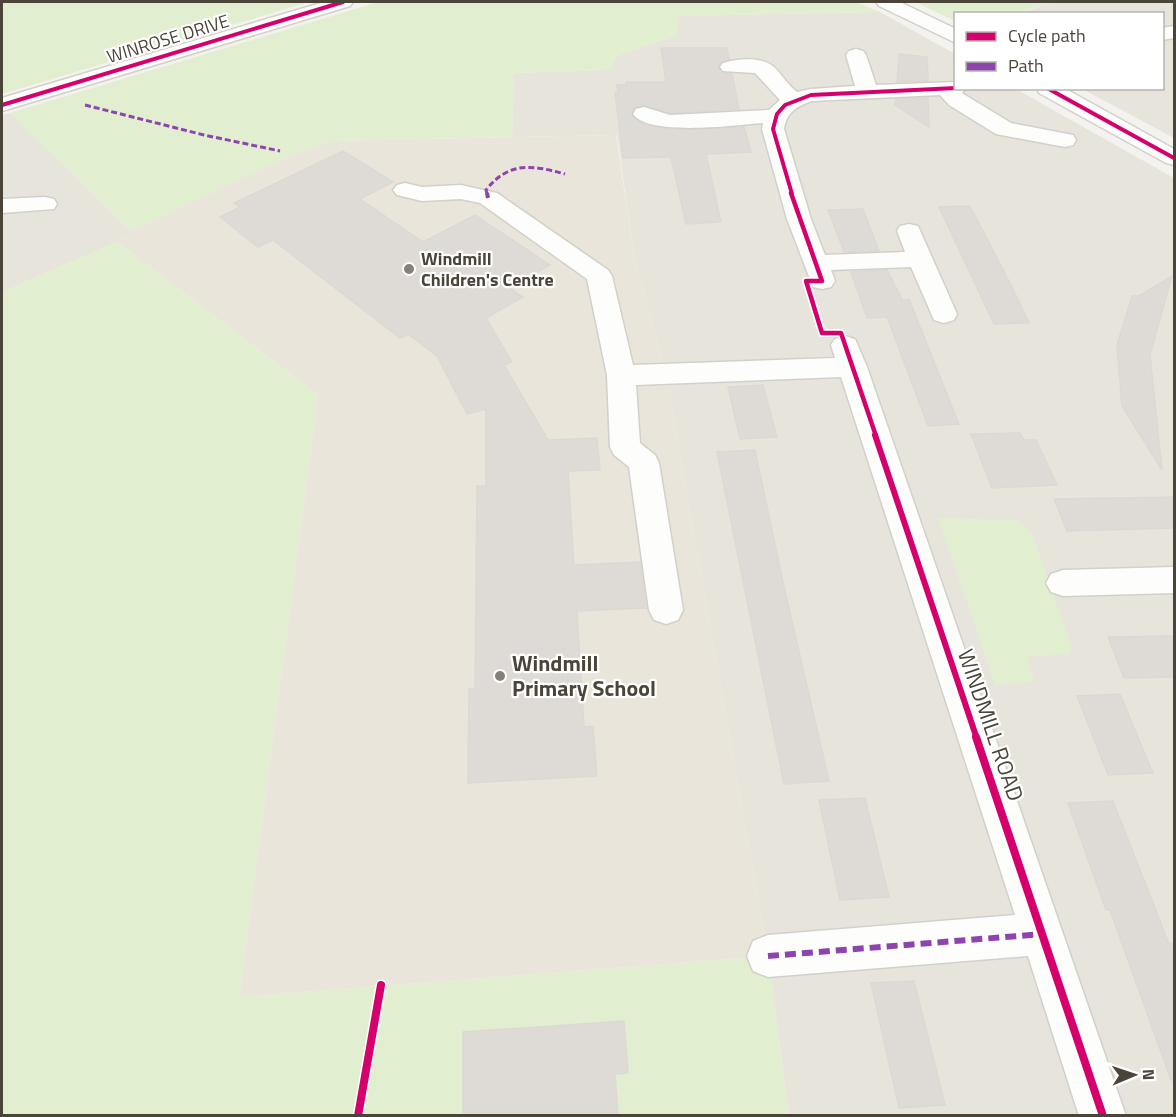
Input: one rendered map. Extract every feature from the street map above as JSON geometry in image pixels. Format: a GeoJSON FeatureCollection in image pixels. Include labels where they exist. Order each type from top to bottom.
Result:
{"type":"FeatureCollection","features":[{"type":"Feature","properties":{"kind":"street","name":"WINROSE DRIVE"},"geometry":{"type":"LineString","coordinates":[[2,105],[343,2]]}},
{"type":"Feature","properties":{"kind":"street"},"geometry":{"type":"LineString","coordinates":[[886,2],[954,36]]}},
{"type":"Feature","properties":{"kind":"street"},"geometry":{"type":"LineString","coordinates":[[856,55],[867,91]]}},
{"type":"Feature","properties":{"kind":"street"},"geometry":{"type":"LineString","coordinates":[[730,67],[762,66],[780,89],[793,100]]}},
{"type":"Feature","properties":{"kind":"street"},"geometry":{"type":"LineString","coordinates":[[644,114],[668,122],[775,116],[793,100],[828,93],[951,89],[957,100],[1004,129],[1065,140]]}},
{"type":"Feature","properties":{"kind":"street"},"geometry":{"type":"LineString","coordinates":[[1051,90],[1174,159]]}},
{"type":"Feature","properties":{"kind":"street"},"geometry":{"type":"LineString","coordinates":[[775,116],[773,129],[800,219],[819,272],[921,259]]}},
{"type":"Feature","properties":{"kind":"street"},"geometry":{"type":"LineString","coordinates":[[405,190],[423,194],[460,192],[488,198],[599,276],[621,375],[625,447],[644,463],[666,610]]}},
{"type":"Feature","properties":{"kind":"street"},"geometry":{"type":"LineString","coordinates":[[2,206],[45,204]]}},
{"type":"Feature","properties":{"kind":"street"},"geometry":{"type":"LineString","coordinates":[[909,231],[944,314]]}},
{"type":"Feature","properties":{"kind":"street","name":"WINDMILL ROAD"},"geometry":{"type":"LineString","coordinates":[[621,375],[666,375],[849,356],[1103,1116]]}},
{"type":"Feature","properties":{"kind":"street"},"geometry":{"type":"LineString","coordinates":[[1063,583],[1174,580]]}},
{"type":"Feature","properties":{"kind":"street"},"geometry":{"type":"LineString","coordinates":[[768,956],[1043,934]]}},
{"type":"Feature","properties":{"kind":"shaded area"},"geometry":{"type":"Polygon","coordinates":[[[1053,2],[1174,2],[1174,138],[1084,90],[1164,90],[1164,12],[1024,12],[1053,2]]]}},
{"type":"Feature","properties":{"kind":"shaded area"},"geometry":{"type":"Polygon","coordinates":[[[880,12],[954,53],[954,90],[1018,90],[1174,178],[1174,1115],[789,1115],[768,956],[666,375],[634,255],[617,135],[512,137],[514,73],[608,70],[618,55],[675,36],[678,16],[880,12]]]}},
{"type":"Feature","properties":{"kind":"shaded area"},"geometry":{"type":"Polygon","coordinates":[[[10,113],[131,231],[117,242],[2,292],[2,115],[10,113]]]}},
{"type":"Feature","properties":{"kind":"shaded area","name":"Windmill Primary School"},"geometry":{"type":"Polygon","coordinates":[[[616,135],[634,255],[666,375],[768,956],[239,997],[318,395],[117,242],[131,231],[282,159],[330,141],[616,135]]]}},
{"type":"Feature","properties":{"kind":"green space"},"geometry":{"type":"Polygon","coordinates":[[[2,2],[309,2],[2,94],[2,2]]]}},
{"type":"Feature","properties":{"kind":"green space"},"geometry":{"type":"Polygon","coordinates":[[[378,2],[856,2],[880,12],[678,16],[676,36],[618,55],[609,70],[514,73],[512,137],[330,141],[282,159],[131,231],[10,113],[378,2]]]}},
{"type":"Feature","properties":{"kind":"green space"},"geometry":{"type":"Polygon","coordinates":[[[915,2],[1053,2],[1021,12],[954,12],[954,21],[915,2]]]}},
{"type":"Feature","properties":{"kind":"green space"},"geometry":{"type":"Polygon","coordinates":[[[117,242],[318,395],[239,997],[768,956],[789,1115],[2,1115],[2,292],[117,242]]]}},
{"type":"Feature","properties":{"kind":"green space"},"geometry":{"type":"Polygon","coordinates":[[[938,518],[1017,520],[1031,531],[1072,648],[1069,654],[1026,657],[1035,682],[995,685],[938,518]]]}},
{"type":"Feature","properties":{"kind":"building"},"geometry":{"type":"Polygon","coordinates":[[[661,48],[727,48],[729,59],[721,62],[718,67],[723,73],[732,74],[739,109],[670,113],[643,105],[634,108],[631,114],[641,123],[674,130],[744,127],[751,152],[706,154],[721,222],[686,224],[671,157],[623,158],[615,93],[618,93],[617,85],[626,85],[626,82],[666,82],[661,48]]]}},
{"type":"Feature","properties":{"kind":"building"},"geometry":{"type":"Polygon","coordinates":[[[899,54],[927,57],[928,81],[897,82],[899,54]]]}},
{"type":"Feature","properties":{"kind":"building"},"geometry":{"type":"Polygon","coordinates":[[[928,98],[929,127],[895,105],[896,99],[928,98]]]}},
{"type":"Feature","properties":{"kind":"building"},"geometry":{"type":"Polygon","coordinates":[[[343,151],[393,182],[360,199],[423,242],[475,215],[550,265],[509,288],[523,297],[486,318],[512,362],[504,365],[548,440],[597,438],[600,470],[568,471],[574,565],[640,562],[646,608],[577,611],[584,727],[593,726],[597,776],[468,783],[469,689],[475,689],[477,486],[486,486],[486,409],[467,414],[437,356],[408,334],[400,338],[273,240],[258,247],[220,217],[240,207],[234,203],[343,151]]]}},
{"type":"Feature","properties":{"kind":"building"},"geometry":{"type":"Polygon","coordinates":[[[970,206],[1029,323],[994,324],[939,207],[970,206]]]}},
{"type":"Feature","properties":{"kind":"building"},"geometry":{"type":"Polygon","coordinates":[[[863,209],[879,251],[844,252],[828,210],[863,209]]]}},
{"type":"Feature","properties":{"kind":"building"},"geometry":{"type":"Polygon","coordinates":[[[887,270],[903,301],[909,299],[959,424],[928,426],[887,317],[867,318],[851,272],[887,270]]]}},
{"type":"Feature","properties":{"kind":"building"},"geometry":{"type":"Polygon","coordinates":[[[1172,276],[1150,355],[1162,470],[1122,406],[1117,345],[1132,296],[1139,296],[1172,276]]]}},
{"type":"Feature","properties":{"kind":"building"},"geometry":{"type":"Polygon","coordinates":[[[763,385],[777,437],[740,439],[728,387],[763,385]]]}},
{"type":"Feature","properties":{"kind":"building"},"geometry":{"type":"Polygon","coordinates":[[[1020,433],[1024,440],[1036,440],[1057,485],[992,488],[971,434],[1020,433]]]}},
{"type":"Feature","properties":{"kind":"building"},"geometry":{"type":"Polygon","coordinates":[[[755,450],[829,781],[784,784],[717,452],[755,450]]]}},
{"type":"Feature","properties":{"kind":"building"},"geometry":{"type":"Polygon","coordinates":[[[1174,497],[1174,528],[1067,531],[1054,499],[1174,497]]]}},
{"type":"Feature","properties":{"kind":"building"},"geometry":{"type":"Polygon","coordinates":[[[1174,636],[1174,677],[1124,678],[1108,637],[1174,636]]]}},
{"type":"Feature","properties":{"kind":"building"},"geometry":{"type":"Polygon","coordinates":[[[1120,694],[1153,773],[1108,775],[1077,696],[1120,694]]]}},
{"type":"Feature","properties":{"kind":"building"},"geometry":{"type":"Polygon","coordinates":[[[865,798],[889,897],[840,900],[819,800],[865,798]]]}},
{"type":"Feature","properties":{"kind":"building"},"geometry":{"type":"Polygon","coordinates":[[[1113,801],[1169,944],[1174,943],[1174,1080],[1171,1080],[1110,910],[1106,910],[1068,803],[1113,801]]]}},
{"type":"Feature","properties":{"kind":"building"},"geometry":{"type":"Polygon","coordinates":[[[914,981],[945,1105],[899,1108],[871,983],[914,981]]]}},
{"type":"Feature","properties":{"kind":"building"},"geometry":{"type":"Polygon","coordinates":[[[624,1021],[628,1073],[615,1074],[618,1116],[463,1116],[463,1032],[624,1021]]]}},
{"type":"Feature","properties":{"kind":"marked path"},"geometry":{"type":"LineString","coordinates":[[85,105],[204,135],[280,151]]}},
{"type":"Feature","properties":{"kind":"marked path"},"geometry":{"type":"LineString","coordinates":[[488,198],[486,190],[494,180],[512,169],[543,168],[565,174]]}},
{"type":"Feature","properties":{"kind":"marked path"},"geometry":{"type":"LineString","coordinates":[[768,956],[1043,934]]}},
{"type":"Feature","properties":{"kind":"cycle path"},"geometry":{"type":"LineString","coordinates":[[2,105],[343,2]]}},
{"type":"Feature","properties":{"kind":"cycle path"},"geometry":{"type":"LineString","coordinates":[[954,88],[811,95],[785,105],[777,114],[773,129],[799,219],[822,281],[806,281],[822,333],[841,333],[1103,1116]]}},
{"type":"Feature","properties":{"kind":"cycle path"},"geometry":{"type":"LineString","coordinates":[[1051,90],[1174,158]]}},
{"type":"Feature","properties":{"kind":"cycle path"},"geometry":{"type":"LineString","coordinates":[[358,1116],[381,985]]}},
{"type":"Feature","properties":{"kind":"place","name":"Windmill Children's Centre"},"geometry":{"type":"Point","coordinates":[409,269]}},
{"type":"Feature","properties":{"kind":"place","name":"Windmill Primary School"},"geometry":{"type":"Point","coordinates":[500,676]}}]}
